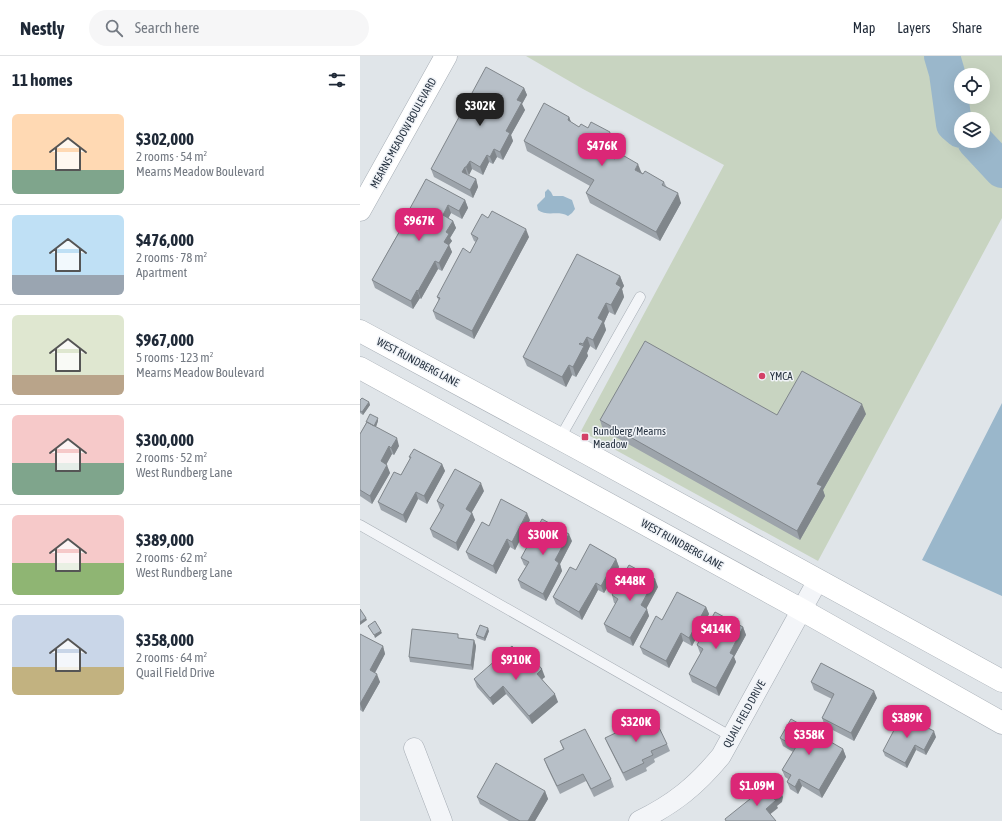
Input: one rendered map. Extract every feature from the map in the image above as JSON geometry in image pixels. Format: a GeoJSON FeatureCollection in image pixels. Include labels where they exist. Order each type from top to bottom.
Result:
{"type":"FeatureCollection","features":[{"type":"Feature","properties":{"kind":"main road","name":"MEARNS MEADOW BOULEVARD"},"geometry":{"type":"LineString","coordinates":[[360,210],[446,56]]}},
{"type":"Feature","properties":{"kind":"main road","name":"WEST RUNDBERG LANE"},"geometry":{"type":"LineString","coordinates":[[360,331],[560,438],[1002,681]]}},
{"type":"Feature","properties":{"kind":"main road","name":"WEST RUNDBERG LANE"},"geometry":{"type":"LineString","coordinates":[[360,368],[802,610],[1002,723]]}},
{"type":"Feature","properties":{"kind":"street","name":"QUAIL FIELD DRIVE"},"geometry":{"type":"LineString","coordinates":[[639,821],[662,816],[708,772],[721,756],[818,580]]}},
{"type":"Feature","properties":{"kind":"street"},"geometry":{"type":"LineString","coordinates":[[414,748],[442,821]]}},
{"type":"Feature","properties":{"kind":"lane"},"geometry":{"type":"LineString","coordinates":[[560,438],[640,297]]}},
{"type":"Feature","properties":{"kind":"lane"},"geometry":{"type":"LineString","coordinates":[[360,525],[732,737]]}},
{"type":"Feature","properties":{"kind":"green space"},"geometry":{"type":"Polygon","coordinates":[[[526,56],[1002,56],[1002,218],[818,561],[581,431],[724,165],[583,89],[526,56]]]}},
{"type":"Feature","properties":{"kind":"water"},"geometry":{"type":"Polygon","coordinates":[[[548,189],[553,196],[563,196],[572,200],[575,209],[572,213],[568,216],[564,214],[545,213],[538,210],[537,205],[545,197],[545,192],[548,189]]]}},
{"type":"Feature","properties":{"kind":"water"},"geometry":{"type":"Polygon","coordinates":[[[1002,403],[1002,596],[922,560],[1002,403]]]}},
{"type":"Feature","properties":{"kind":"building"},"geometry":{"type":"Polygon","coordinates":[[[486,67],[524,88],[517,100],[522,102],[506,131],[510,133],[500,152],[494,149],[490,157],[487,155],[480,167],[470,161],[462,172],[476,179],[470,190],[431,169],[486,67]]]}},
{"type":"Feature","properties":{"kind":"building"},"geometry":{"type":"Polygon","coordinates":[[[544,103],[569,117],[568,120],[579,127],[581,124],[588,128],[591,122],[610,132],[607,138],[616,143],[609,156],[615,159],[619,153],[638,164],[635,170],[643,174],[645,171],[664,182],[662,185],[678,193],[656,232],[586,193],[594,180],[524,141],[544,103]]]}},
{"type":"Feature","properties":{"kind":"building"},"geometry":{"type":"Polygon","coordinates":[[[426,179],[465,200],[459,211],[448,205],[443,215],[453,221],[446,232],[449,234],[444,242],[449,245],[439,263],[435,261],[411,301],[372,280],[410,213],[408,212],[426,179]]]}},
{"type":"Feature","properties":{"kind":"building"},"geometry":{"type":"Polygon","coordinates":[[[492,211],[526,229],[472,331],[433,311],[440,298],[437,297],[463,248],[470,253],[478,238],[471,234],[482,214],[488,218],[492,211]]]}},
{"type":"Feature","properties":{"kind":"building"},"geometry":{"type":"Polygon","coordinates":[[[577,254],[620,276],[616,284],[621,287],[611,305],[606,303],[598,318],[603,321],[593,340],[587,337],[583,344],[579,344],[584,346],[573,367],[569,365],[562,377],[523,357],[577,254]]]}},
{"type":"Feature","properties":{"kind":"building"},"geometry":{"type":"Polygon","coordinates":[[[645,341],[777,415],[802,371],[862,404],[817,484],[822,486],[797,531],[600,420],[645,341]]]}},
{"type":"Feature","properties":{"kind":"building"},"geometry":{"type":"Polygon","coordinates":[[[362,398],[369,402],[362,412],[360,411],[360,400],[362,398]]]}},
{"type":"Feature","properties":{"kind":"building"},"geometry":{"type":"Polygon","coordinates":[[[370,414],[378,418],[374,426],[366,422],[370,414]]]}},
{"type":"Feature","properties":{"kind":"building"},"geometry":{"type":"Polygon","coordinates":[[[367,422],[397,438],[391,448],[389,446],[381,461],[387,465],[370,496],[360,490],[360,434],[367,422]]]}},
{"type":"Feature","properties":{"kind":"building"},"geometry":{"type":"Polygon","coordinates":[[[414,449],[442,464],[424,496],[416,492],[403,515],[378,502],[394,472],[401,475],[414,449]]]}},
{"type":"Feature","properties":{"kind":"building"},"geometry":{"type":"Polygon","coordinates":[[[455,469],[481,483],[466,509],[472,513],[456,543],[430,529],[444,505],[437,501],[455,469]]]}},
{"type":"Feature","properties":{"kind":"building"},"geometry":{"type":"Polygon","coordinates":[[[501,499],[527,513],[512,542],[507,539],[493,566],[466,552],[482,522],[489,526],[501,499]]]}},
{"type":"Feature","properties":{"kind":"building"},"geometry":{"type":"Polygon","coordinates":[[[542,519],[569,534],[555,560],[559,563],[543,594],[518,580],[529,562],[521,558],[542,519]]]}},
{"type":"Feature","properties":{"kind":"building"},"geometry":{"type":"Polygon","coordinates":[[[590,544],[616,559],[601,586],[596,583],[579,612],[553,597],[570,567],[576,570],[590,544]]]}},
{"type":"Feature","properties":{"kind":"building"},"geometry":{"type":"Polygon","coordinates":[[[629,565],[655,579],[641,605],[647,609],[630,638],[604,624],[618,599],[612,595],[629,565]]]}},
{"type":"Feature","properties":{"kind":"building"},"geometry":{"type":"Polygon","coordinates":[[[677,592],[706,607],[689,638],[681,633],[666,661],[640,647],[656,616],[662,620],[677,592]]]}},
{"type":"Feature","properties":{"kind":"building"},"geometry":{"type":"Polygon","coordinates":[[[360,609],[366,618],[360,622],[360,609]]]}},
{"type":"Feature","properties":{"kind":"building"},"geometry":{"type":"Polygon","coordinates":[[[715,612],[743,627],[730,653],[734,655],[716,688],[689,674],[703,649],[697,645],[715,612]]]}},
{"type":"Feature","properties":{"kind":"building"},"geometry":{"type":"Polygon","coordinates":[[[375,621],[381,631],[374,635],[368,626],[375,621]]]}},
{"type":"Feature","properties":{"kind":"building"},"geometry":{"type":"Polygon","coordinates":[[[480,625],[488,628],[484,638],[476,635],[480,625]]]}},
{"type":"Feature","properties":{"kind":"building"},"geometry":{"type":"Polygon","coordinates":[[[412,629],[458,634],[458,638],[474,640],[471,665],[409,657],[412,629]]]}},
{"type":"Feature","properties":{"kind":"building"},"geometry":{"type":"Polygon","coordinates":[[[360,634],[383,646],[370,670],[377,674],[360,704],[360,634]]]}},
{"type":"Feature","properties":{"kind":"building"},"geometry":{"type":"Polygon","coordinates":[[[512,646],[525,660],[530,656],[542,669],[537,674],[555,694],[529,716],[503,686],[490,698],[474,679],[512,646]]]}},
{"type":"Feature","properties":{"kind":"building"},"geometry":{"type":"Polygon","coordinates":[[[821,663],[874,691],[851,733],[822,718],[834,694],[811,682],[821,663]]]}},
{"type":"Feature","properties":{"kind":"building"},"geometry":{"type":"Polygon","coordinates":[[[652,713],[667,744],[651,751],[653,755],[642,760],[644,763],[623,773],[605,738],[633,726],[633,722],[652,713]]]}},
{"type":"Feature","properties":{"kind":"building"},"geometry":{"type":"Polygon","coordinates":[[[902,715],[934,731],[924,750],[915,745],[905,763],[883,751],[902,715]]]}},
{"type":"Feature","properties":{"kind":"building"},"geometry":{"type":"Polygon","coordinates":[[[791,719],[843,749],[819,790],[799,779],[795,787],[787,782],[791,775],[782,770],[796,747],[780,738],[791,719]]]}},
{"type":"Feature","properties":{"kind":"building"},"geometry":{"type":"Polygon","coordinates":[[[585,729],[611,779],[591,789],[583,774],[557,786],[544,759],[564,749],[560,741],[585,729]]]}},
{"type":"Feature","properties":{"kind":"building"},"geometry":{"type":"Polygon","coordinates":[[[496,763],[545,791],[528,821],[520,821],[477,797],[496,763]]]}},
{"type":"Feature","properties":{"kind":"building"},"geometry":{"type":"Polygon","coordinates":[[[772,785],[777,785],[780,789],[780,794],[766,809],[776,821],[726,821],[725,819],[765,787],[767,789],[772,785]]]}},
{"type":"Feature","properties":{"kind":"waterway"},"geometry":{"type":"LineString","coordinates":[[942,56],[947,73],[954,124]]}},
{"type":"Feature","properties":{"kind":"waterway"},"geometry":{"type":"LineString","coordinates":[[982,148],[1002,170]]}},
{"type":"Feature","properties":{"kind":"place","name":"YMCA"},"geometry":{"type":"Point","coordinates":[762,376]}},
{"type":"Feature","properties":{"kind":"place","name":"Rundberg/Mearns Meadow"},"geometry":{"type":"Point","coordinates":[585,437]}}]}
